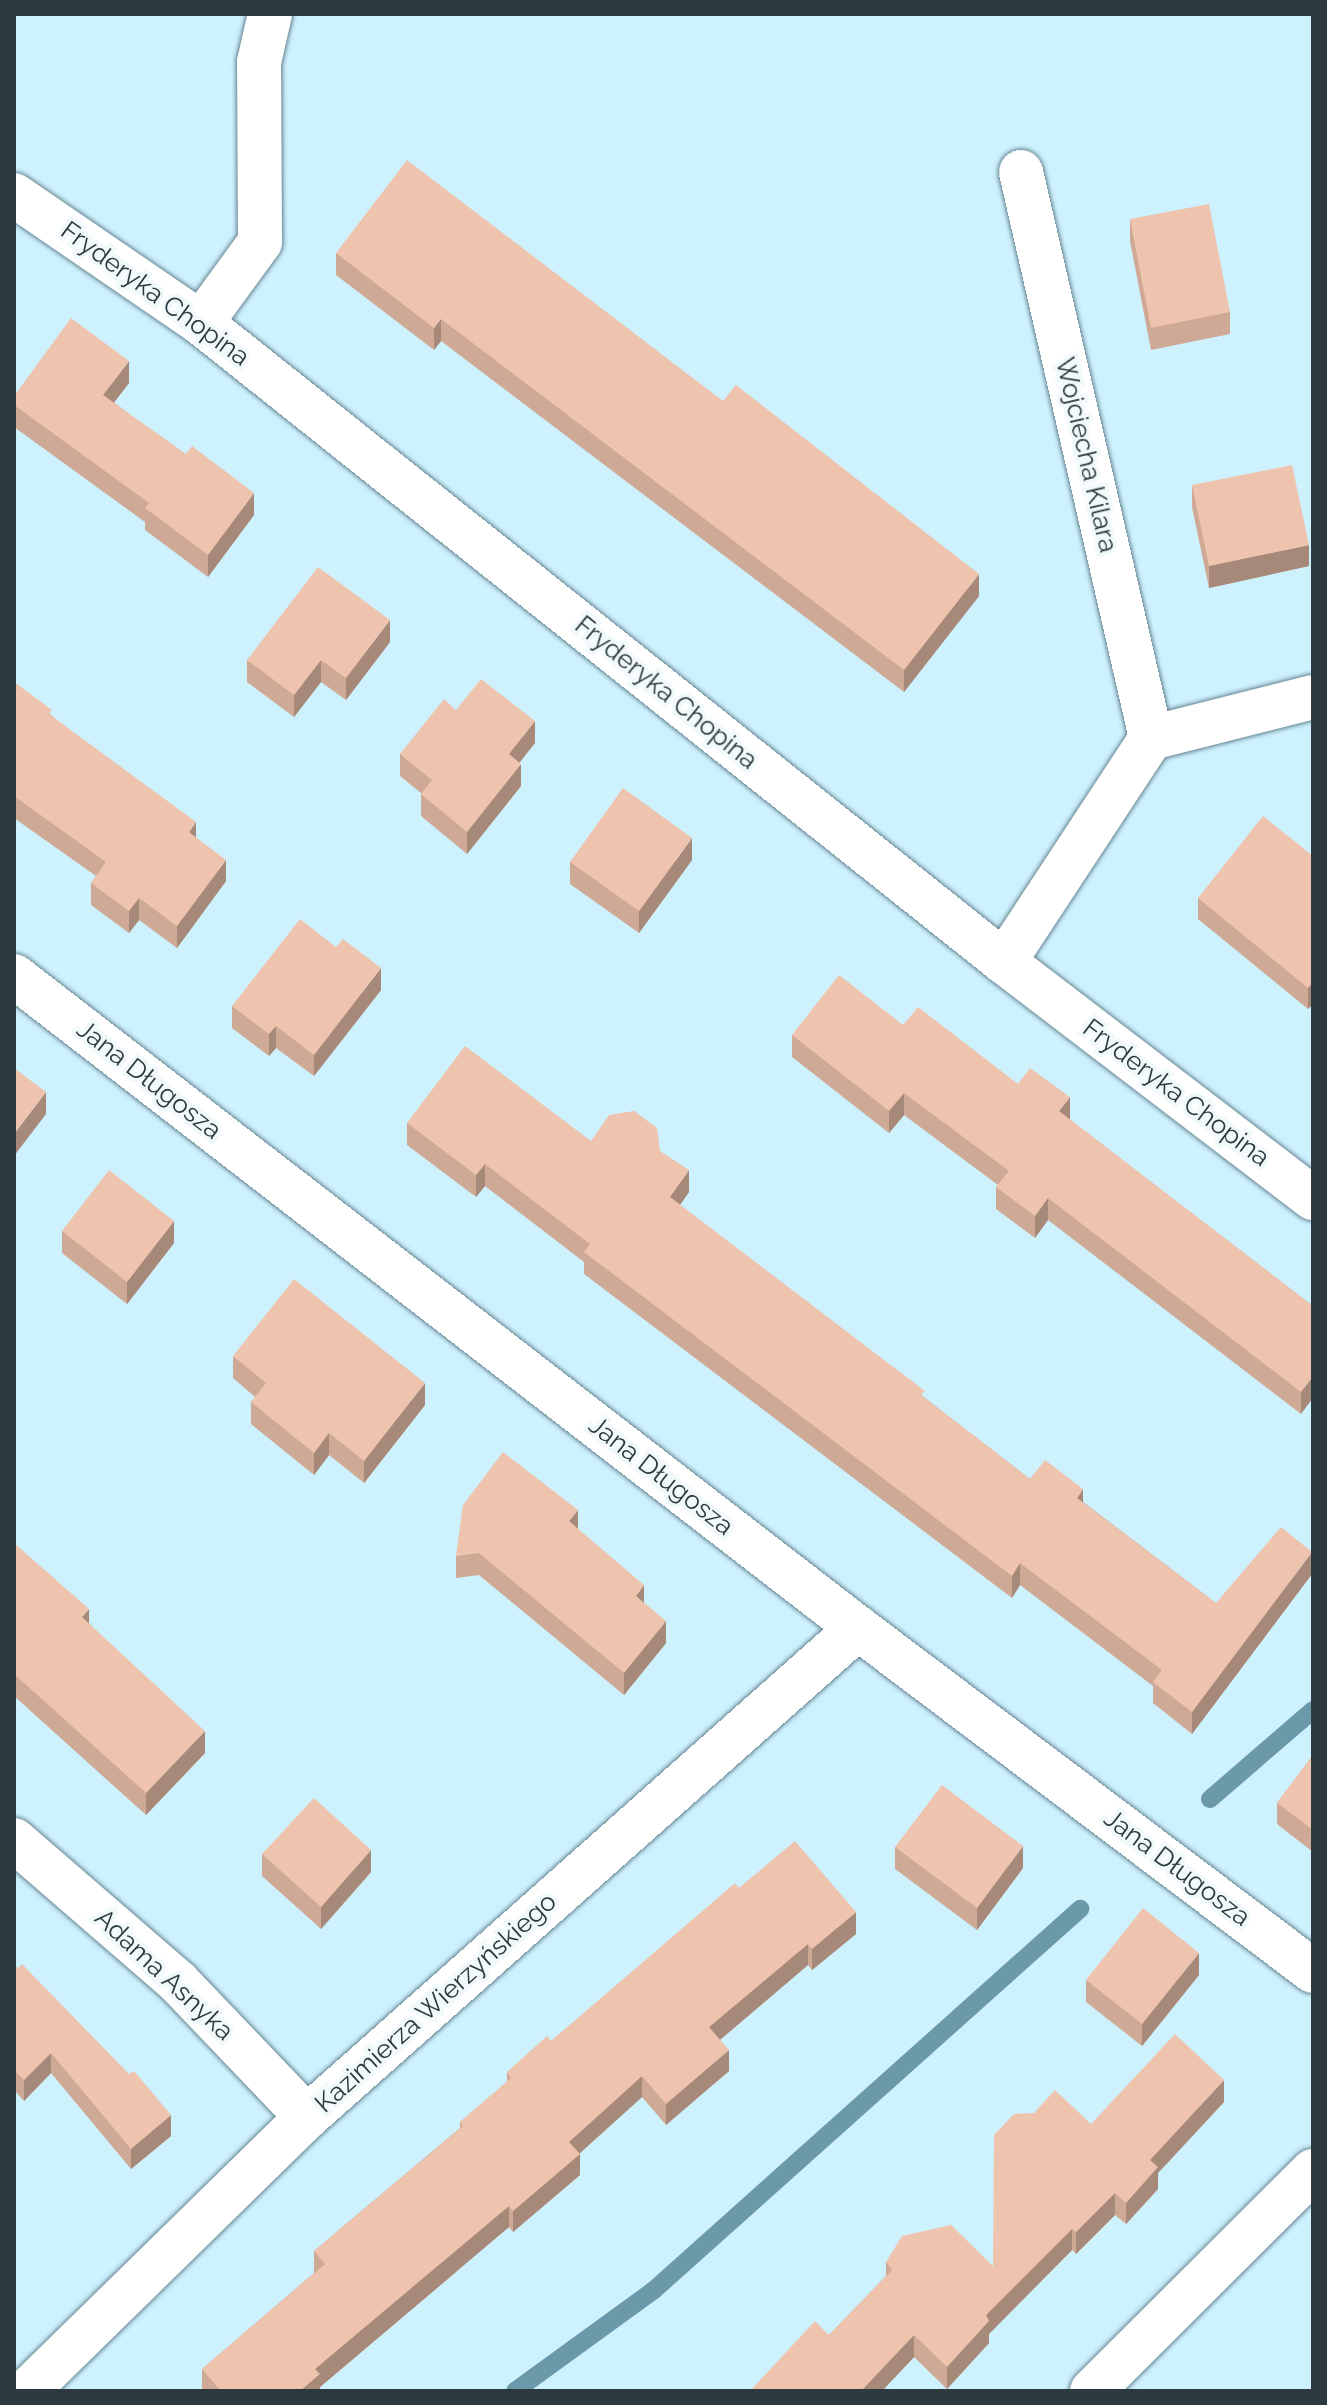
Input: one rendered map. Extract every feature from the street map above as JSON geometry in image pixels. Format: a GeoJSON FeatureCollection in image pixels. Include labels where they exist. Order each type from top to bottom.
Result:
{"type":"FeatureCollection","features":[{"type":"Feature","properties":{"kind":"street"},"geometry":{"type":"LineString","coordinates":[[201,323],[260,242],[259,62],[270,14]]}},
{"type":"Feature","properties":{"kind":"street","name":"Wojciecha Kilara"},"geometry":{"type":"LineString","coordinates":[[1021,172],[1151,738]]}},
{"type":"Feature","properties":{"kind":"street","name":"Fryderyka Chopina"},"geometry":{"type":"LineString","coordinates":[[14,195],[201,323],[1004,962],[1313,1198]]}},
{"type":"Feature","properties":{"kind":"street"},"geometry":{"type":"LineString","coordinates":[[1004,962],[1151,738],[1313,697]]}},
{"type":"Feature","properties":{"kind":"street","name":"Jana Długosza"},"geometry":{"type":"LineString","coordinates":[[14,976],[858,1628],[1313,1971]]}},
{"type":"Feature","properties":{"kind":"street","name":"Kazimierza Wierzyńskiego"},"geometry":{"type":"LineString","coordinates":[[27,2391],[307,2117],[858,1628]]}},
{"type":"Feature","properties":{"kind":"street","name":"Adama Asnyka"},"geometry":{"type":"LineString","coordinates":[[14,1840],[178,1982],[307,2117]]}},
{"type":"Feature","properties":{"kind":"street"},"geometry":{"type":"LineString","coordinates":[[1092,2391],[1313,2171]]}},
{"type":"Feature","properties":{"kind":"building"},"geometry":{"type":"Polygon","coordinates":[[[407,160],[723,401],[736,385],[979,574],[904,670],[441,319],[434,328],[336,253],[407,160]]]}},
{"type":"Feature","properties":{"kind":"building"},"geometry":{"type":"Polygon","coordinates":[[[1209,204],[1230,312],[1151,328],[1130,219],[1209,204]]]}},
{"type":"Feature","properties":{"kind":"building"},"geometry":{"type":"Polygon","coordinates":[[[71,318],[129,361],[103,395],[186,454],[192,446],[254,493],[208,555],[145,508],[149,503],[14,405],[14,396],[71,318]]]}},
{"type":"Feature","properties":{"kind":"building"},"geometry":{"type":"Polygon","coordinates":[[[1292,465],[1309,545],[1209,566],[1192,485],[1292,465]]]}},
{"type":"Feature","properties":{"kind":"building"},"geometry":{"type":"Polygon","coordinates":[[[318,567],[390,620],[346,678],[321,660],[294,695],[247,660],[318,567]]]}},
{"type":"Feature","properties":{"kind":"building"},"geometry":{"type":"Polygon","coordinates":[[[481,679],[535,721],[509,754],[521,764],[467,832],[421,794],[432,780],[400,754],[444,699],[456,710],[481,679]]]}},
{"type":"Feature","properties":{"kind":"building"},"geometry":{"type":"Polygon","coordinates":[[[14,682],[52,710],[49,714],[196,822],[189,832],[226,860],[177,926],[139,898],[129,911],[91,883],[106,862],[14,796],[14,682]]]}},
{"type":"Feature","properties":{"kind":"building"},"geometry":{"type":"Polygon","coordinates":[[[623,788],[692,838],[639,911],[570,862],[623,788]]]}},
{"type":"Feature","properties":{"kind":"building"},"geometry":{"type":"Polygon","coordinates":[[[1263,816],[1313,856],[1313,982],[1308,988],[1198,898],[1263,816]]]}},
{"type":"Feature","properties":{"kind":"building"},"geometry":{"type":"Polygon","coordinates":[[[300,919],[336,947],[343,939],[381,968],[314,1055],[276,1026],[269,1034],[232,1006],[300,919]]]}},
{"type":"Feature","properties":{"kind":"building"},"geometry":{"type":"Polygon","coordinates":[[[839,975],[903,1025],[918,1007],[1018,1084],[1030,1068],[1070,1097],[1059,1111],[1313,1306],[1313,1376],[1301,1392],[1048,1198],[1035,1216],[996,1187],[1009,1171],[904,1093],[889,1111],[792,1035],[839,975]]]}},
{"type":"Feature","properties":{"kind":"building"},"geometry":{"type":"Polygon","coordinates":[[[465,1046],[591,1141],[609,1115],[634,1111],[657,1128],[660,1151],[689,1170],[670,1197],[925,1391],[921,1395],[1030,1479],[1045,1460],[1083,1489],[1077,1498],[1216,1603],[1281,1527],[1312,1552],[1192,1712],[1153,1682],[1162,1670],[1020,1563],[1012,1576],[584,1252],[590,1244],[485,1164],[476,1175],[407,1123],[465,1046]]]}},
{"type":"Feature","properties":{"kind":"building"},"geometry":{"type":"Polygon","coordinates":[[[14,1068],[46,1092],[14,1134],[14,1068]]]}},
{"type":"Feature","properties":{"kind":"building"},"geometry":{"type":"Polygon","coordinates":[[[109,1170],[174,1221],[127,1282],[62,1231],[109,1170]]]}},
{"type":"Feature","properties":{"kind":"building"},"geometry":{"type":"Polygon","coordinates":[[[294,1279],[425,1383],[364,1461],[329,1433],[314,1453],[251,1402],[266,1383],[233,1356],[294,1279]]]}},
{"type":"Feature","properties":{"kind":"building"},"geometry":{"type":"Polygon","coordinates":[[[503,1452],[578,1510],[569,1521],[644,1585],[636,1596],[666,1621],[624,1673],[479,1553],[456,1556],[463,1505],[503,1452]]]}},
{"type":"Feature","properties":{"kind":"building"},"geometry":{"type":"Polygon","coordinates":[[[14,1543],[89,1609],[82,1617],[205,1731],[146,1793],[14,1674],[14,1543]]]}},
{"type":"Feature","properties":{"kind":"building"},"geometry":{"type":"Polygon","coordinates":[[[1313,1755],[1313,1830],[1277,1803],[1313,1755]]]}},
{"type":"Feature","properties":{"kind":"building"},"geometry":{"type":"Polygon","coordinates":[[[942,1785],[1023,1846],[977,1908],[895,1847],[942,1785]]]}},
{"type":"Feature","properties":{"kind":"building"},"geometry":{"type":"Polygon","coordinates":[[[314,1798],[371,1850],[321,1907],[262,1854],[314,1798]]]}},
{"type":"Feature","properties":{"kind":"building"},"geometry":{"type":"Polygon","coordinates":[[[795,1841],[856,1912],[812,1949],[808,1944],[709,2027],[729,2050],[666,2104],[642,2076],[569,2142],[580,2154],[513,2211],[509,2206],[315,2369],[320,2374],[300,2391],[221,2391],[202,2369],[325,2264],[314,2251],[463,2126],[460,2122],[511,2078],[507,2072],[547,2036],[551,2041],[735,1883],[739,1888],[795,1841]]]}},
{"type":"Feature","properties":{"kind":"building"},"geometry":{"type":"Polygon","coordinates":[[[1143,1908],[1199,1953],[1142,2024],[1086,1980],[1143,1908]]]}},
{"type":"Feature","properties":{"kind":"building"},"geometry":{"type":"Polygon","coordinates":[[[22,1964],[129,2074],[134,2071],[171,2115],[131,2149],[51,2053],[24,2080],[14,2070],[14,1965],[18,1968],[22,1964]]]}},
{"type":"Feature","properties":{"kind":"building"},"geometry":{"type":"Polygon","coordinates":[[[1175,2034],[1224,2080],[1150,2160],[1158,2167],[1126,2203],[1115,2193],[1076,2232],[1072,2229],[986,2315],[989,2321],[947,2367],[914,2335],[861,2391],[750,2391],[815,2321],[829,2335],[892,2270],[886,2262],[902,2236],[951,2225],[993,2266],[994,2135],[1014,2114],[1034,2113],[1055,2090],[1091,2124],[1175,2034]]]}},
{"type":"Feature","properties":{"kind":"waterway"},"geometry":{"type":"LineString","coordinates":[[1210,1799],[1313,1710]]}},
{"type":"Feature","properties":{"kind":"waterway"},"geometry":{"type":"LineString","coordinates":[[515,2391],[654,2290],[1080,1909]]}}]}
